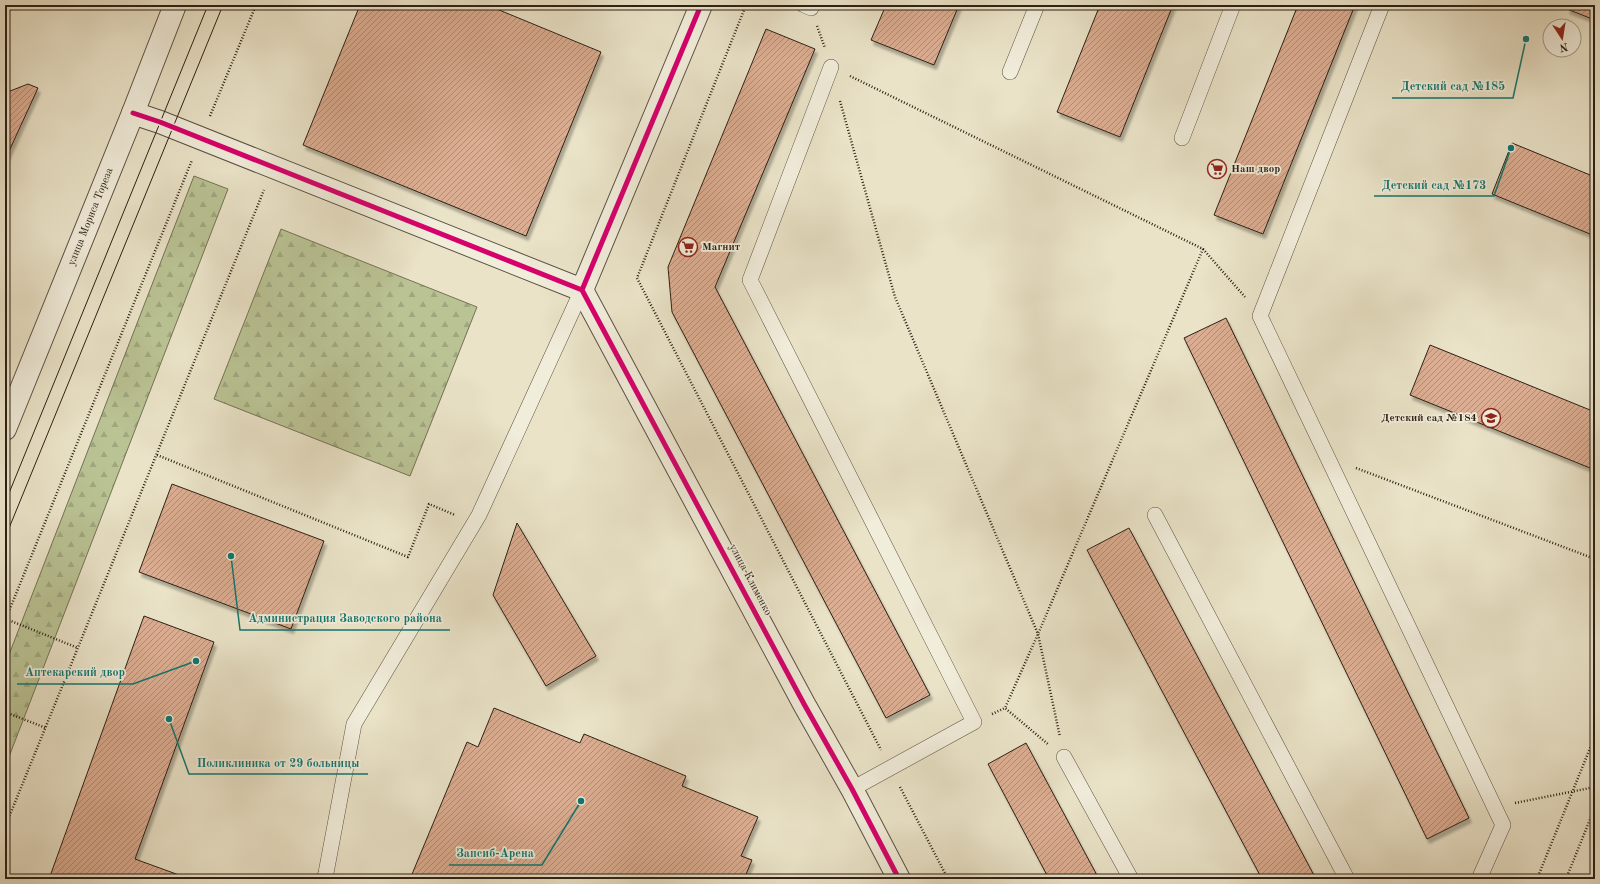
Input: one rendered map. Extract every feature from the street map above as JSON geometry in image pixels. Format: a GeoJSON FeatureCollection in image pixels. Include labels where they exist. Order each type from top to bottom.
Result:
{"type":"FeatureCollection","features":[{"type":"Feature","properties":{"kind":"street","name":"улица Мориса Тореза"},"geometry":{"type":"LineString","coordinates":[[6,426],[133,113],[175,5]]}},
{"type":"Feature","properties":{"kind":"street"},"geometry":{"type":"LineString","coordinates":[[133,113],[274,167],[582,290],[701,5]]}},
{"type":"Feature","properties":{"kind":"street","name":"улица Клименко"},"geometry":{"type":"LineString","coordinates":[[582,290],[804,704],[852,788],[899,879]]}},
{"type":"Feature","properties":{"kind":"lane"},"geometry":{"type":"LineString","coordinates":[[1010,72],[1037,5]]}},
{"type":"Feature","properties":{"kind":"lane"},"geometry":{"type":"LineString","coordinates":[[1182,138],[1233,5]]}},
{"type":"Feature","properties":{"kind":"lane"},"geometry":{"type":"LineString","coordinates":[[1382,5],[1260,316],[1503,825],[1479,879]]}},
{"type":"Feature","properties":{"kind":"lane"},"geometry":{"type":"LineString","coordinates":[[831,67],[750,280],[974,722],[852,788]]}},
{"type":"Feature","properties":{"kind":"lane"},"geometry":{"type":"LineString","coordinates":[[324,879],[354,724],[474,522],[582,290]]}},
{"type":"Feature","properties":{"kind":"lane"},"geometry":{"type":"LineString","coordinates":[[1155,515],[1347,879]]}},
{"type":"Feature","properties":{"kind":"lane"},"geometry":{"type":"LineString","coordinates":[[1064,756],[1131,879]]}},
{"type":"Feature","properties":{"kind":"path"},"geometry":{"type":"LineString","coordinates":[[78,648],[5,620],[256,5]]}},
{"type":"Feature","properties":{"kind":"path"},"geometry":{"type":"LineString","coordinates":[[746,5],[637,278],[948,879]]}},
{"type":"Feature","properties":{"kind":"path"},"geometry":{"type":"LineString","coordinates":[[807,6],[831,67],[895,297],[1038,634],[1064,756]]}},
{"type":"Feature","properties":{"kind":"path"},"geometry":{"type":"LineString","coordinates":[[831,67],[1203,249],[1260,316]]}},
{"type":"Feature","properties":{"kind":"path"},"geometry":{"type":"LineString","coordinates":[[5,828],[274,167]]}},
{"type":"Feature","properties":{"kind":"path"},"geometry":{"type":"LineString","coordinates":[[974,722],[1005,708],[1203,249]]}},
{"type":"Feature","properties":{"kind":"path"},"geometry":{"type":"LineString","coordinates":[[157,455],[408,557],[430,504],[474,522]]}},
{"type":"Feature","properties":{"kind":"path"},"geometry":{"type":"LineString","coordinates":[[1328,457],[1595,559]]}},
{"type":"Feature","properties":{"kind":"path"},"geometry":{"type":"LineString","coordinates":[[1005,708],[1064,756]]}},
{"type":"Feature","properties":{"kind":"path"},"geometry":{"type":"LineString","coordinates":[[5,712],[46,728]]}},
{"type":"Feature","properties":{"kind":"path"},"geometry":{"type":"LineString","coordinates":[[1537,879],[1595,736]]}},
{"type":"Feature","properties":{"kind":"path"},"geometry":{"type":"LineString","coordinates":[[1494,807],[1595,787]]}},
{"type":"Feature","properties":{"kind":"path"},"geometry":{"type":"LineString","coordinates":[[1566,879],[1595,807]]}},
{"type":"Feature","properties":{"kind":"green space"},"geometry":{"type":"Polygon","coordinates":[[[194,176],[228,189],[5,767],[5,665],[194,176]]]}},
{"type":"Feature","properties":{"kind":"green space"},"geometry":{"type":"Polygon","coordinates":[[[281,229],[477,307],[410,476],[214,399],[281,229]]]}},
{"type":"Feature","properties":{"kind":"building"},"geometry":{"type":"Polygon","coordinates":[[[360,5],[487,5],[601,52],[526,236],[303,145],[360,5]]]}},
{"type":"Feature","properties":{"kind":"building"},"geometry":{"type":"Polygon","coordinates":[[[886,5],[959,5],[934,65],[871,40],[886,5]]]}},
{"type":"Feature","properties":{"kind":"building"},"geometry":{"type":"Polygon","coordinates":[[[1100,5],[1173,5],[1120,137],[1057,112],[1100,5]]]}},
{"type":"Feature","properties":{"kind":"building"},"geometry":{"type":"Polygon","coordinates":[[[1298,5],[1355,5],[1263,234],[1214,215],[1298,5]]]}},
{"type":"Feature","properties":{"kind":"building"},"geometry":{"type":"Polygon","coordinates":[[[1569,5],[1595,5],[1595,20],[1567,9],[1569,5]]]}},
{"type":"Feature","properties":{"kind":"building"},"geometry":{"type":"Polygon","coordinates":[[[766,29],[815,49],[715,287],[930,695],[886,718],[672,312],[668,267],[766,29]]]}},
{"type":"Feature","properties":{"kind":"building"},"geometry":{"type":"Polygon","coordinates":[[[28,84],[38,88],[5,160],[5,93],[28,84]]]}},
{"type":"Feature","properties":{"kind":"building"},"geometry":{"type":"Polygon","coordinates":[[[1512,143],[1595,177],[1595,236],[1492,194],[1512,143]]]}},
{"type":"Feature","properties":{"kind":"building"},"geometry":{"type":"Polygon","coordinates":[[[1226,318],[1469,818],[1427,839],[1184,338],[1226,318]]]}},
{"type":"Feature","properties":{"kind":"building"},"geometry":{"type":"Polygon","coordinates":[[[1430,345],[1595,412],[1595,470],[1410,395],[1430,345]]]}},
{"type":"Feature","properties":{"kind":"building"},"geometry":{"type":"Polygon","coordinates":[[[172,484],[324,541],[291,629],[139,572],[172,484]]]}},
{"type":"Feature","properties":{"kind":"building"},"geometry":{"type":"Polygon","coordinates":[[[517,523],[596,656],[546,686],[493,595],[517,523]]]}},
{"type":"Feature","properties":{"kind":"building"},"geometry":{"type":"Polygon","coordinates":[[[1129,528],[1316,879],[1262,879],[1087,550],[1129,528]]]}},
{"type":"Feature","properties":{"kind":"building"},"geometry":{"type":"Polygon","coordinates":[[[144,616],[214,642],[135,859],[190,879],[49,879],[144,616]]]}},
{"type":"Feature","properties":{"kind":"building"},"geometry":{"type":"Polygon","coordinates":[[[494,708],[580,743],[584,734],[686,776],[682,786],[758,817],[741,856],[752,860],[744,879],[410,879],[467,742],[478,747],[494,708]]]}},
{"type":"Feature","properties":{"kind":"building"},"geometry":{"type":"Polygon","coordinates":[[[1026,743],[1099,879],[1049,879],[988,764],[1026,743]]]}},
{"type":"Feature","properties":{"kind":"tram line"},"geometry":{"type":"LineString","coordinates":[[5,503],[208,5]]}},
{"type":"Feature","properties":{"kind":"tram line"},"geometry":{"type":"LineString","coordinates":[[5,538],[223,5]]}},
{"type":"Feature","properties":{"kind":"cycle path"},"geometry":{"type":"LineString","coordinates":[[582,290],[701,5]]}},
{"type":"Feature","properties":{"kind":"cycle path"},"geometry":{"type":"LineString","coordinates":[[133,113],[160,122],[582,290]]}},
{"type":"Feature","properties":{"kind":"cycle path"},"geometry":{"type":"LineString","coordinates":[[582,290],[804,704],[852,789],[899,879]]}},
{"type":"Feature","properties":{"kind":"place","name":"Детский сад №185"},"geometry":{"type":"Point","coordinates":[1526,39]}},
{"type":"Feature","properties":{"kind":"place","name":"Детский сад №173"},"geometry":{"type":"Point","coordinates":[1511,148]}},
{"type":"Feature","properties":{"kind":"place","name":"Наш двор"},"geometry":{"type":"Point","coordinates":[1217,169]}},
{"type":"Feature","properties":{"kind":"place","name":"Магнит"},"geometry":{"type":"Point","coordinates":[688,247]}},
{"type":"Feature","properties":{"kind":"place","name":"Детский сад №184"},"geometry":{"type":"Point","coordinates":[1491,418]}},
{"type":"Feature","properties":{"kind":"place","name":"Администрация Заводского района"},"geometry":{"type":"Point","coordinates":[231,556]}},
{"type":"Feature","properties":{"kind":"place","name":"Аптекарский двор"},"geometry":{"type":"Point","coordinates":[196,661]}},
{"type":"Feature","properties":{"kind":"place","name":"Поликлиника от 29 больницы"},"geometry":{"type":"Point","coordinates":[169,719]}},
{"type":"Feature","properties":{"kind":"place","name":"Запсиб-Арена"},"geometry":{"type":"Point","coordinates":[581,801]}}]}
